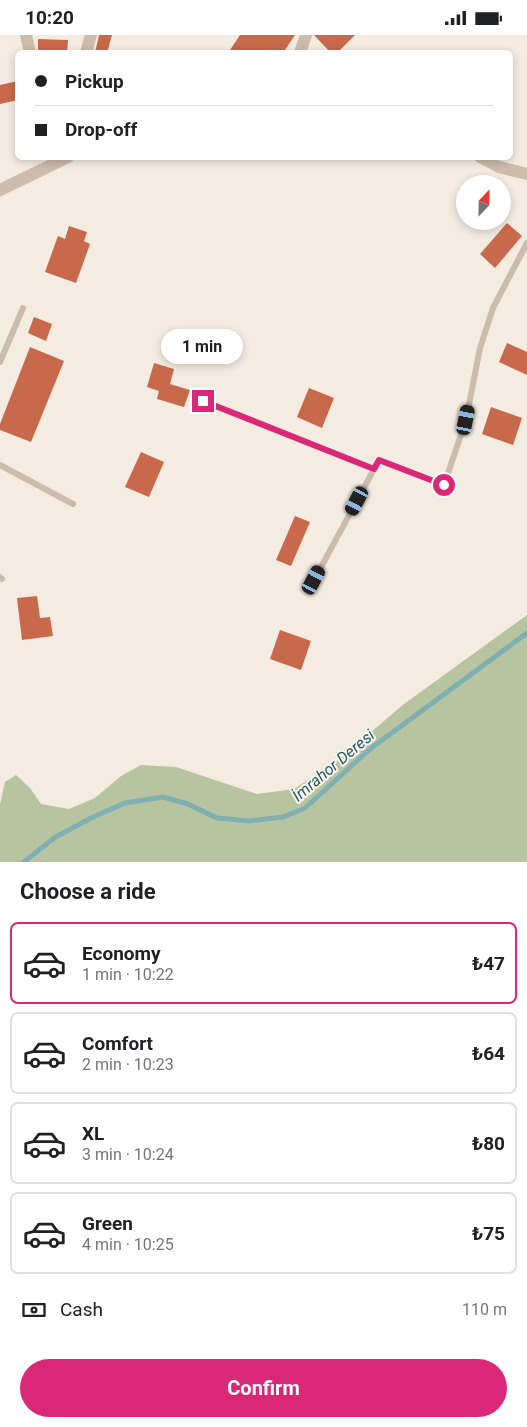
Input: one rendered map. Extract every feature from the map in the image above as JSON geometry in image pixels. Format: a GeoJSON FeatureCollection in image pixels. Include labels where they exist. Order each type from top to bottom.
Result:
{"type":"FeatureCollection","features":[{"type":"Feature","properties":{"kind":"street"},"geometry":{"type":"LineString","coordinates":[[26,35],[29,50]]}},
{"type":"Feature","properties":{"kind":"street"},"geometry":{"type":"LineString","coordinates":[[87,50],[92,35]]}},
{"type":"Feature","properties":{"kind":"street"},"geometry":{"type":"LineString","coordinates":[[301,50],[306,35]]}},
{"type":"Feature","properties":{"kind":"street"},"geometry":{"type":"LineString","coordinates":[[0,190],[59,160]]}},
{"type":"Feature","properties":{"kind":"street"},"geometry":{"type":"LineString","coordinates":[[486,160],[499,167],[527,174]]}},
{"type":"Feature","properties":{"kind":"lane"},"geometry":{"type":"LineString","coordinates":[[314,580],[379,460],[444,485],[466,420],[480,348],[492,308],[527,243]]}},
{"type":"Feature","properties":{"kind":"lane"},"geometry":{"type":"LineString","coordinates":[[0,362],[23,308]]}},
{"type":"Feature","properties":{"kind":"lane"},"geometry":{"type":"LineString","coordinates":[[203,401],[374,469]]}},
{"type":"Feature","properties":{"kind":"lane"},"geometry":{"type":"LineString","coordinates":[[0,465],[73,504]]}},
{"type":"Feature","properties":{"kind":"green space"},"geometry":{"type":"Polygon","coordinates":[[[527,615],[527,862],[0,862],[0,804],[5,782],[16,775],[30,788],[41,804],[69,809],[95,798],[121,776],[141,765],[176,767],[257,794],[294,789],[337,761],[404,704],[527,615]]]}},
{"type":"Feature","properties":{"kind":"building"},"geometry":{"type":"Polygon","coordinates":[[[99,35],[112,35],[108,50],[96,50],[99,35]]]}},
{"type":"Feature","properties":{"kind":"building"},"geometry":{"type":"Polygon","coordinates":[[[240,35],[295,35],[285,50],[230,50],[240,35]]]}},
{"type":"Feature","properties":{"kind":"building"},"geometry":{"type":"Polygon","coordinates":[[[314,35],[355,35],[340,50],[328,50],[314,35]]]}},
{"type":"Feature","properties":{"kind":"building"},"geometry":{"type":"Polygon","coordinates":[[[38,39],[68,40],[67,50],[38,50],[38,39]]]}},
{"type":"Feature","properties":{"kind":"building"},"geometry":{"type":"Polygon","coordinates":[[[15,82],[15,101],[0,104],[0,85],[15,82]]]}},
{"type":"Feature","properties":{"kind":"building"},"geometry":{"type":"Polygon","coordinates":[[[69,226],[87,232],[84,241],[90,244],[76,283],[45,272],[58,236],[65,239],[69,226]]]}},
{"type":"Feature","properties":{"kind":"building"},"geometry":{"type":"Polygon","coordinates":[[[511,226],[522,236],[495,268],[480,254],[501,230],[511,230],[511,226]]]}},
{"type":"Feature","properties":{"kind":"building"},"geometry":{"type":"Polygon","coordinates":[[[34,317],[52,324],[46,341],[28,333],[34,317]]]}},
{"type":"Feature","properties":{"kind":"building"},"geometry":{"type":"Polygon","coordinates":[[[507,343],[527,352],[527,375],[499,362],[507,343]]]}},
{"type":"Feature","properties":{"kind":"building"},"geometry":{"type":"Polygon","coordinates":[[[30,347],[64,361],[31,442],[0,430],[0,424],[30,347]]]}},
{"type":"Feature","properties":{"kind":"building"},"geometry":{"type":"Polygon","coordinates":[[[154,363],[174,369],[170,384],[190,390],[184,407],[157,399],[159,391],[147,387],[154,363]]]}},
{"type":"Feature","properties":{"kind":"building"},"geometry":{"type":"Polygon","coordinates":[[[309,388],[334,398],[322,428],[297,417],[309,388]]]}},
{"type":"Feature","properties":{"kind":"building"},"geometry":{"type":"Polygon","coordinates":[[[491,407],[522,418],[513,445],[482,434],[491,407]]]}},
{"type":"Feature","properties":{"kind":"building"},"geometry":{"type":"Polygon","coordinates":[[[141,452],[164,462],[149,497],[125,487],[141,452]]]}},
{"type":"Feature","properties":{"kind":"building"},"geometry":{"type":"Polygon","coordinates":[[[295,516],[310,522],[291,566],[276,560],[295,516]]]}},
{"type":"Feature","properties":{"kind":"building"},"geometry":{"type":"Polygon","coordinates":[[[37,596],[40,618],[50,617],[53,636],[22,640],[17,598],[37,596]]]}},
{"type":"Feature","properties":{"kind":"building"},"geometry":{"type":"Polygon","coordinates":[[[280,630],[311,641],[301,670],[270,659],[280,630]]]}},
{"type":"Feature","properties":{"kind":"waterway","name":"İmrahor Deresi"},"geometry":{"type":"LineString","coordinates":[[24,862],[54,838],[91,818],[125,803],[163,797],[188,804],[217,818],[249,821],[283,817],[305,808],[370,749],[527,633]]}},
{"type":"Feature","properties":{"kind":"route"},"geometry":{"type":"LineString","coordinates":[[203,401],[374,469],[379,460],[444,485]]}}]}
